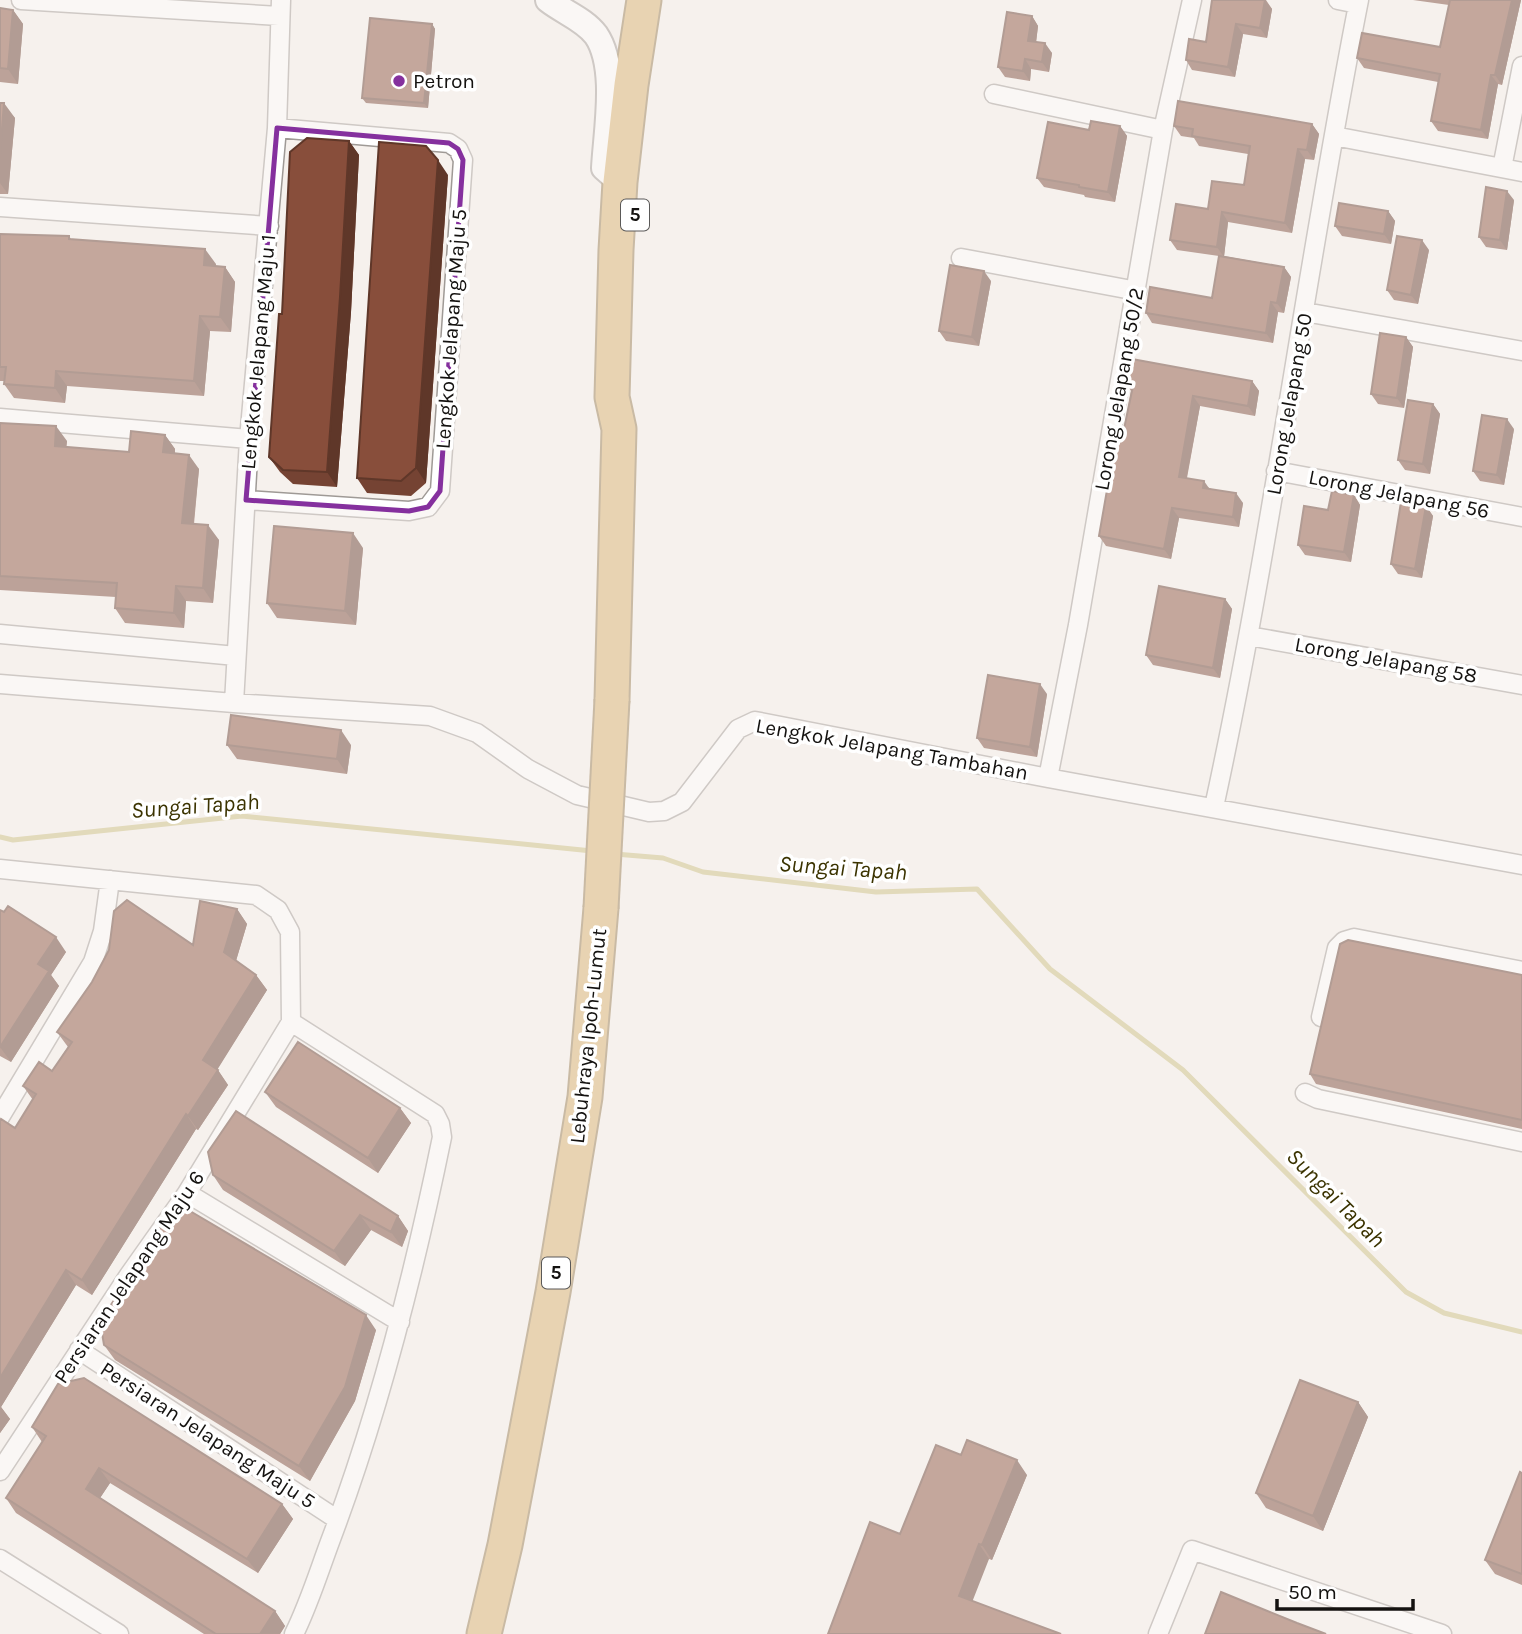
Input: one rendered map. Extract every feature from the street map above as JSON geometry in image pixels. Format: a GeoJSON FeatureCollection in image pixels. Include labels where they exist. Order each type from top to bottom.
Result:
{"type":"FeatureCollection","features":[{"type":"Feature","properties":{"kind":"highway","name":"Lebuhraya Ipoh-Lumut"},"geometry":{"type":"LineString","coordinates":[[620,429],[612,397],[620,182],[644,0]]}},
{"type":"Feature","properties":{"kind":"highway","name":"Lebuhraya Ipoh-Lumut"},"geometry":{"type":"LineString","coordinates":[[484,1634],[505,1545],[553,1292],[585,1097],[601,908],[612,700],[620,429],[626,409],[638,179],[662,0]]}},
{"type":"Feature","properties":{"kind":"street"},"geometry":{"type":"LineString","coordinates":[[20,0],[280,8]]}},
{"type":"Feature","properties":{"kind":"street"},"geometry":{"type":"LineString","coordinates":[[548,0],[576,17],[595,34],[605,54],[608,75],[604,168],[620,182]]}},
{"type":"Feature","properties":{"kind":"street","name":"Lorong Jelapang 50/2"},"geometry":{"type":"LineString","coordinates":[[1048,778],[1137,290],[1163,130],[1192,0]]}},
{"type":"Feature","properties":{"kind":"street"},"geometry":{"type":"LineString","coordinates":[[1338,0],[1359,2]]}},
{"type":"Feature","properties":{"kind":"street","name":"Lorong Jelapang 50"},"geometry":{"type":"LineString","coordinates":[[1214,807],[1250,636],[1276,471],[1359,2]]}},
{"type":"Feature","properties":{"kind":"street","name":"Lengkok Jelapang Maju 1"},"geometry":{"type":"LineString","coordinates":[[234,703],[249,439],[276,128],[280,8]]}},
{"type":"Feature","properties":{"kind":"street"},"geometry":{"type":"LineString","coordinates":[[1502,168],[1522,66]]}},
{"type":"Feature","properties":{"kind":"street"},"geometry":{"type":"LineString","coordinates":[[994,94],[1163,130]]}},
{"type":"Feature","properties":{"kind":"street","name":"Lengkok Jelapang Maju 5"},"geometry":{"type":"LineString","coordinates":[[246,500],[409,511],[428,508],[440,491],[463,160],[458,149],[449,143],[276,128]]}},
{"type":"Feature","properties":{"kind":"street"},"geometry":{"type":"LineString","coordinates":[[1334,136],[1522,172]]}},
{"type":"Feature","properties":{"kind":"street"},"geometry":{"type":"LineString","coordinates":[[0,207],[269,226]]}},
{"type":"Feature","properties":{"kind":"street"},"geometry":{"type":"LineString","coordinates":[[961,258],[1137,290]]}},
{"type":"Feature","properties":{"kind":"street"},"geometry":{"type":"LineString","coordinates":[[1305,312],[1522,351]]}},
{"type":"Feature","properties":{"kind":"street"},"geometry":{"type":"LineString","coordinates":[[0,418],[249,439]]}},
{"type":"Feature","properties":{"kind":"street","name":"Lorong Jelapang 56"},"geometry":{"type":"LineString","coordinates":[[1276,471],[1522,517]]}},
{"type":"Feature","properties":{"kind":"street"},"geometry":{"type":"LineString","coordinates":[[0,634],[236,656]]}},
{"type":"Feature","properties":{"kind":"street","name":"Lorong Jelapang 58"},"geometry":{"type":"LineString","coordinates":[[1250,636],[1522,685]]}},
{"type":"Feature","properties":{"kind":"street","name":"Lengkok Jelapang Tambahan"},"geometry":{"type":"LineString","coordinates":[[0,684],[430,716],[477,733],[528,769],[577,795],[649,812],[664,811],[682,802],[738,729],[755,721],[1522,865]]}},
{"type":"Feature","properties":{"kind":"street"},"geometry":{"type":"LineString","coordinates":[[0,869],[256,895],[278,910],[290,932],[291,1022],[435,1114],[440,1124],[442,1137],[426,1213],[400,1322],[369,1431],[294,1634]]}},
{"type":"Feature","properties":{"kind":"street"},"geometry":{"type":"LineString","coordinates":[[0,1117],[93,962],[103,931],[110,880]]}},
{"type":"Feature","properties":{"kind":"street"},"geometry":{"type":"LineString","coordinates":[[1321,1017],[1337,948],[1344,941],[1354,938],[1522,971]]}},
{"type":"Feature","properties":{"kind":"street","name":"Persiaran Jelapang Maju 6"},"geometry":{"type":"LineString","coordinates":[[0,1471],[187,1193],[291,1022]]}},
{"type":"Feature","properties":{"kind":"street"},"geometry":{"type":"LineString","coordinates":[[1305,1093],[1318,1099],[1522,1142]]}},
{"type":"Feature","properties":{"kind":"street"},"geometry":{"type":"LineString","coordinates":[[187,1193],[400,1322]]}},
{"type":"Feature","properties":{"kind":"street","name":"Persiaran Jelapang Maju 5"},"geometry":{"type":"LineString","coordinates":[[79,1350],[338,1520]]}},
{"type":"Feature","properties":{"kind":"street"},"geometry":{"type":"LineString","coordinates":[[1158,1634],[1192,1550],[1442,1634]]}},
{"type":"Feature","properties":{"kind":"street"},"geometry":{"type":"LineString","coordinates":[[0,1559],[119,1634]]}},
{"type":"Feature","properties":{"kind":"highlighted area"},"geometry":{"type":"Polygon","coordinates":[[[277,128],[449,143],[458,149],[463,160],[440,491],[428,507],[409,511],[246,500],[277,128]]]}},
{"type":"Feature","properties":{"kind":"building"},"geometry":{"type":"Polygon","coordinates":[[[1212,0],[1265,0],[1260,28],[1236,24],[1228,67],[1186,60],[1189,39],[1206,42],[1212,0]]]}},
{"type":"Feature","properties":{"kind":"building"},"geometry":{"type":"Polygon","coordinates":[[[1450,0],[1512,0],[1495,75],[1491,75],[1481,130],[1431,121],[1440,74],[1357,58],[1362,33],[1440,47],[1450,0]]]}},
{"type":"Feature","properties":{"kind":"building"},"geometry":{"type":"Polygon","coordinates":[[[0,8],[13,10],[8,69],[0,68],[0,8]]]}},
{"type":"Feature","properties":{"kind":"building"},"geometry":{"type":"Polygon","coordinates":[[[1007,12],[1032,16],[1028,41],[1045,43],[1042,62],[1025,59],[1023,71],[998,67],[1007,12]]]}},
{"type":"Feature","properties":{"kind":"building","name":"Petron"},"geometry":{"type":"Polygon","coordinates":[[[370,18],[432,24],[424,103],[362,98],[370,18]]]}},
{"type":"Feature","properties":{"kind":"building"},"geometry":{"type":"Polygon","coordinates":[[[1178,101],[1312,124],[1307,150],[1298,149],[1285,223],[1222,212],[1217,247],[1170,240],[1176,204],[1208,209],[1212,181],[1244,185],[1250,146],[1192,136],[1193,129],[1174,126],[1178,101]]]}},
{"type":"Feature","properties":{"kind":"building"},"geometry":{"type":"Polygon","coordinates":[[[0,103],[4,103],[0,154],[0,103]]]}},
{"type":"Feature","properties":{"kind":"building"},"geometry":{"type":"Polygon","coordinates":[[[1091,121],[1120,126],[1108,192],[1037,178],[1048,122],[1089,130],[1091,121]]]}},
{"type":"Feature","properties":{"kind":"building"},"geometry":{"type":"Polygon","coordinates":[[[307,138],[349,141],[327,472],[283,470],[269,457],[279,314],[282,314],[290,152],[307,138]]]}},
{"type":"Feature","properties":{"kind":"building"},"geometry":{"type":"Polygon","coordinates":[[[379,142],[426,146],[438,160],[416,468],[401,481],[357,478],[379,142]]]}},
{"type":"Feature","properties":{"kind":"building"},"geometry":{"type":"Polygon","coordinates":[[[1486,187],[1507,191],[1500,240],[1479,237],[1486,187]]]}},
{"type":"Feature","properties":{"kind":"building"},"geometry":{"type":"Polygon","coordinates":[[[1339,203],[1388,211],[1384,234],[1335,226],[1339,203]]]}},
{"type":"Feature","properties":{"kind":"building"},"geometry":{"type":"Polygon","coordinates":[[[0,234],[69,236],[69,239],[205,249],[204,265],[225,267],[220,317],[200,316],[194,381],[56,371],[55,388],[4,384],[6,367],[0,367],[0,234]]]}},
{"type":"Feature","properties":{"kind":"building"},"geometry":{"type":"Polygon","coordinates":[[[1397,236],[1422,240],[1411,295],[1387,290],[1397,236]]]}},
{"type":"Feature","properties":{"kind":"building"},"geometry":{"type":"Polygon","coordinates":[[[1219,256],[1284,267],[1277,303],[1271,302],[1266,333],[1146,313],[1150,287],[1212,298],[1219,256]]]}},
{"type":"Feature","properties":{"kind":"building"},"geometry":{"type":"Polygon","coordinates":[[[950,265],[984,271],[972,337],[939,331],[950,265]]]}},
{"type":"Feature","properties":{"kind":"building"},"geometry":{"type":"Polygon","coordinates":[[[1380,333],[1406,337],[1397,398],[1371,394],[1380,333]]]}},
{"type":"Feature","properties":{"kind":"building"},"geometry":{"type":"Polygon","coordinates":[[[1132,359],[1252,381],[1248,406],[1193,396],[1179,477],[1204,481],[1203,488],[1236,493],[1233,517],[1172,508],[1164,549],[1099,536],[1118,427],[1124,429],[1133,386],[1127,385],[1132,359]]]}},
{"type":"Feature","properties":{"kind":"building"},"geometry":{"type":"Polygon","coordinates":[[[1408,400],[1433,404],[1423,464],[1398,460],[1408,400]]]}},
{"type":"Feature","properties":{"kind":"building"},"geometry":{"type":"Polygon","coordinates":[[[1482,415],[1507,419],[1497,475],[1473,471],[1482,415]]]}},
{"type":"Feature","properties":{"kind":"building"},"geometry":{"type":"Polygon","coordinates":[[[0,423],[56,426],[55,446],[129,452],[131,431],[165,435],[163,452],[189,455],[182,523],[208,525],[203,588],[176,586],[174,613],[115,608],[117,583],[0,576],[0,423]]]}},
{"type":"Feature","properties":{"kind":"building"},"geometry":{"type":"Polygon","coordinates":[[[1332,491],[1354,495],[1344,552],[1298,545],[1304,506],[1328,510],[1332,491]]]}},
{"type":"Feature","properties":{"kind":"building"},"geometry":{"type":"Polygon","coordinates":[[[1401,502],[1426,506],[1415,569],[1391,564],[1401,502]]]}},
{"type":"Feature","properties":{"kind":"building"},"geometry":{"type":"Polygon","coordinates":[[[274,526],[353,533],[345,611],[267,603],[274,526]]]}},
{"type":"Feature","properties":{"kind":"building"},"geometry":{"type":"Polygon","coordinates":[[[1159,586],[1225,599],[1213,668],[1146,655],[1159,586]]]}},
{"type":"Feature","properties":{"kind":"building"},"geometry":{"type":"Polygon","coordinates":[[[988,675],[1040,684],[1030,747],[977,738],[988,675]]]}},
{"type":"Feature","properties":{"kind":"building"},"geometry":{"type":"Polygon","coordinates":[[[231,715],[341,730],[337,759],[227,745],[231,715]]]}},
{"type":"Feature","properties":{"kind":"building"},"geometry":{"type":"Polygon","coordinates":[[[127,900],[193,945],[200,901],[237,909],[224,952],[256,975],[203,1060],[218,1070],[188,1116],[186,1114],[82,1280],[66,1270],[0,1378],[0,1121],[1,1119],[15,1128],[36,1094],[23,1086],[39,1062],[52,1071],[72,1042],[57,1032],[92,982],[109,950],[114,911],[127,900]]]}},
{"type":"Feature","properties":{"kind":"building"},"geometry":{"type":"Polygon","coordinates":[[[8,906],[56,937],[38,964],[49,971],[0,1047],[0,910],[4,912],[8,906]]]}},
{"type":"Feature","properties":{"kind":"building"},"geometry":{"type":"Polygon","coordinates":[[[1348,940],[1522,975],[1522,1120],[1310,1074],[1340,944],[1348,940]]]}},
{"type":"Feature","properties":{"kind":"building"},"geometry":{"type":"Polygon","coordinates":[[[298,1042],[400,1108],[368,1158],[265,1092],[298,1042]]]}},
{"type":"Feature","properties":{"kind":"building"},"geometry":{"type":"Polygon","coordinates":[[[236,1111],[398,1216],[391,1232],[360,1215],[334,1251],[213,1175],[208,1152],[236,1111]]]}},
{"type":"Feature","properties":{"kind":"building"},"geometry":{"type":"Polygon","coordinates":[[[190,1211],[366,1315],[345,1387],[299,1466],[104,1345],[100,1321],[130,1279],[167,1216],[190,1211]]]}},
{"type":"Feature","properties":{"kind":"building"},"geometry":{"type":"Polygon","coordinates":[[[84,1378],[282,1504],[247,1559],[99,1468],[86,1489],[275,1611],[260,1634],[216,1634],[6,1498],[46,1436],[32,1427],[58,1384],[84,1378]]]}},
{"type":"Feature","properties":{"kind":"building"},"geometry":{"type":"Polygon","coordinates":[[[1300,1380],[1358,1402],[1313,1516],[1256,1493],[1300,1380]]]}},
{"type":"Feature","properties":{"kind":"building"},"geometry":{"type":"Polygon","coordinates":[[[967,1440],[1017,1460],[959,1596],[1061,1634],[828,1634],[870,1522],[900,1534],[936,1445],[961,1455],[967,1440]]]}},
{"type":"Feature","properties":{"kind":"building"},"geometry":{"type":"Polygon","coordinates":[[[1520,1472],[1522,1473],[1522,1574],[1485,1560],[1520,1472]]]}},
{"type":"Feature","properties":{"kind":"building"},"geometry":{"type":"Polygon","coordinates":[[[1221,1592],[1297,1623],[1326,1634],[1205,1634],[1221,1592]]]}},
{"type":"Feature","properties":{"kind":"waterway","name":"Sungai Tapah"},"geometry":{"type":"LineString","coordinates":[[0,837],[13,840],[242,816],[592,851]]}},
{"type":"Feature","properties":{"kind":"waterway","name":"Sungai Tapah"},"geometry":{"type":"LineString","coordinates":[[615,854],[663,858],[703,872],[876,892],[977,889],[1050,969],[1183,1070],[1406,1292],[1444,1313],[1522,1332]]}},
{"type":"Feature","properties":{"kind":"place","name":"Petron"},"geometry":{"type":"Point","coordinates":[399,81]}}]}
